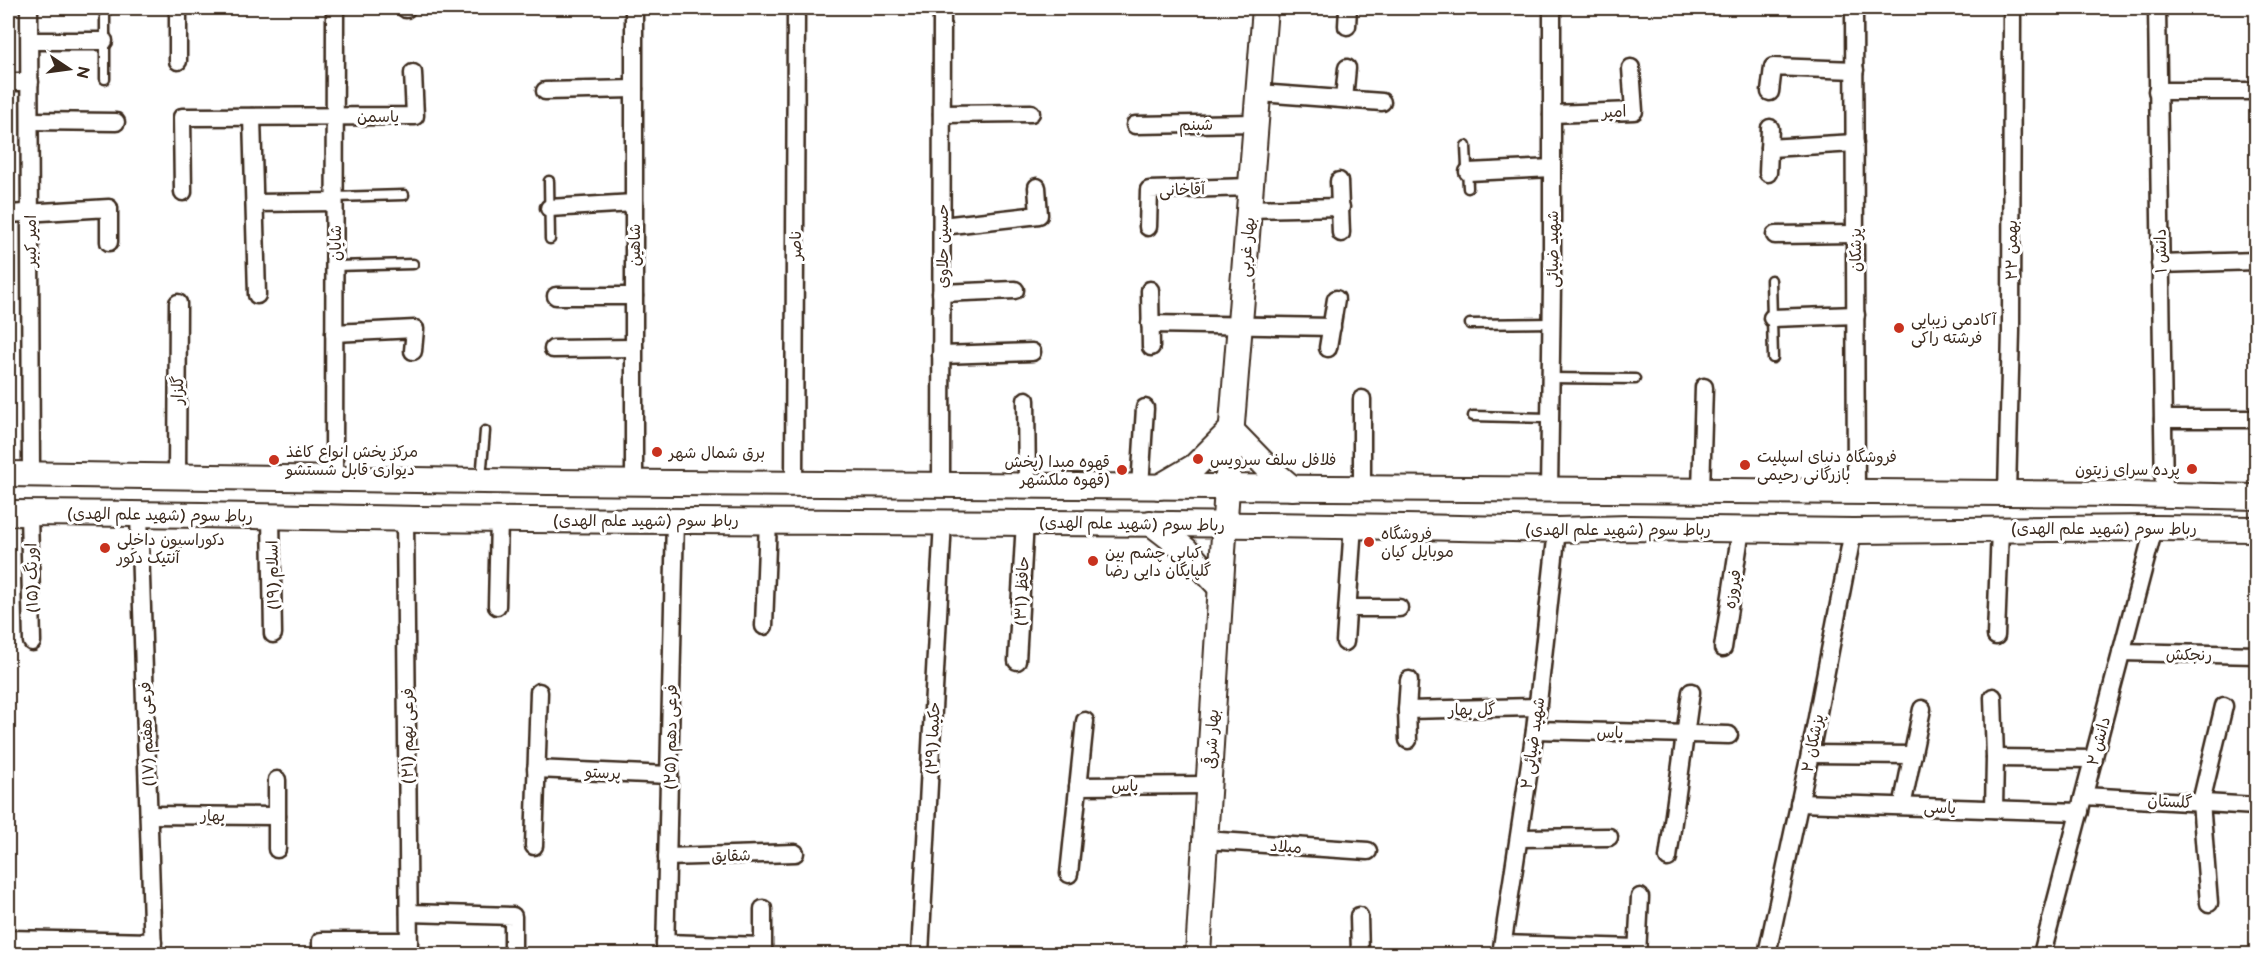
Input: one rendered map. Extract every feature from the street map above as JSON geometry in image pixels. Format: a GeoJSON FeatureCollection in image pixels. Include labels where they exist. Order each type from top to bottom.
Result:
{"type":"FeatureCollection","features":[{"type":"Feature","properties":{"kind":"main road","name":"بهار غربی"},"geometry":{"type":"LineString","coordinates":[[1224,524],[1265,8]]}},
{"type":"Feature","properties":{"kind":"main road"},"geometry":{"type":"LineString","coordinates":[[1149,487],[1195,466],[1231,430],[1266,466],[1292,488]]}},
{"type":"Feature","properties":{"kind":"main road","name":"رباط سوم (شهید علم الهدی)"},"geometry":{"type":"LineString","coordinates":[[19,474],[548,482],[2164,494],[2256,497]]}},
{"type":"Feature","properties":{"kind":"main road"},"geometry":{"type":"LineString","coordinates":[[454,519],[464,507],[465,492],[457,480]]}},
{"type":"Feature","properties":{"kind":"main road"},"geometry":{"type":"LineString","coordinates":[[545,519],[534,507],[536,491],[548,482]]}},
{"type":"Feature","properties":{"kind":"main road"},"geometry":{"type":"LineString","coordinates":[[1628,528],[1669,518],[1681,509],[1690,491]]}},
{"type":"Feature","properties":{"kind":"main road"},"geometry":{"type":"LineString","coordinates":[[1741,529],[1730,518],[1729,505],[1809,503],[1818,492]]}},
{"type":"Feature","properties":{"kind":"main road","name":"رباط سوم (شهید علم الهدی)"},"geometry":{"type":"LineString","coordinates":[[18,513],[454,519],[1025,521],[1557,530],[1628,528],[1853,531],[2256,529]]}},
{"type":"Feature","properties":{"kind":"main road"},"geometry":{"type":"LineString","coordinates":[[1151,523],[1186,550],[1220,587]]}},
{"type":"Feature","properties":{"kind":"main road","name":"بهار شرقی"},"geometry":{"type":"LineString","coordinates":[[1198,954],[1224,524]]}},
{"type":"Feature","properties":{"kind":"street","name":"امیر کبیر"},"geometry":{"type":"LineString","coordinates":[[19,474],[30,214],[29,8]]}},
{"type":"Feature","properties":{"kind":"street"},"geometry":{"type":"LineString","coordinates":[[178,8],[178,61]]}},
{"type":"Feature","properties":{"kind":"street","name":"شایان"},"geometry":{"type":"LineString","coordinates":[[334,478],[335,8]]}},
{"type":"Feature","properties":{"kind":"street","name":"شاهین"},"geometry":{"type":"LineString","coordinates":[[634,8],[634,482]]}},
{"type":"Feature","properties":{"kind":"street","name":"ناصر"},"geometry":{"type":"LineString","coordinates":[[794,483],[796,8]]}},
{"type":"Feature","properties":{"kind":"street","name":"حسین حلاوی"},"geometry":{"type":"LineString","coordinates":[[941,484],[942,8]]}},
{"type":"Feature","properties":{"kind":"street"},"geometry":{"type":"LineString","coordinates":[[1347,26],[1348,8]]}},
{"type":"Feature","properties":{"kind":"street","name":"شهید ضیائی"},"geometry":{"type":"LineString","coordinates":[[1549,490],[1552,8]]}},
{"type":"Feature","properties":{"kind":"street","name":"پزشکان"},"geometry":{"type":"LineString","coordinates":[[1854,8],[1856,492]]}},
{"type":"Feature","properties":{"kind":"street","name":"۲۲ بهمن"},"geometry":{"type":"LineString","coordinates":[[2007,493],[2011,319],[2012,8]]}},
{"type":"Feature","properties":{"kind":"street","name":"دانش ۱"},"geometry":{"type":"LineString","coordinates":[[2157,8],[2164,494]]}},
{"type":"Feature","properties":{"kind":"street"},"geometry":{"type":"LineString","coordinates":[[30,41],[104,41]]}},
{"type":"Feature","properties":{"kind":"street"},"geometry":{"type":"LineString","coordinates":[[1770,92],[1773,67],[1855,70]]}},
{"type":"Feature","properties":{"kind":"street"},"geometry":{"type":"LineString","coordinates":[[1344,99],[1347,68]]}},
{"type":"Feature","properties":{"kind":"street","name":"امیر"},"geometry":{"type":"LineString","coordinates":[[1552,114],[1634,111],[1631,68]]}},
{"type":"Feature","properties":{"kind":"street","name":"یاسمن"},"geometry":{"type":"LineString","coordinates":[[334,116],[415,116],[413,73]]}},
{"type":"Feature","properties":{"kind":"street"},"geometry":{"type":"LineString","coordinates":[[8,82],[30,82]]}},
{"type":"Feature","properties":{"kind":"street"},"geometry":{"type":"LineString","coordinates":[[545,91],[634,90]]}},
{"type":"Feature","properties":{"kind":"street"},"geometry":{"type":"LineString","coordinates":[[2157,91],[2256,91]]}},
{"type":"Feature","properties":{"kind":"street"},"geometry":{"type":"LineString","coordinates":[[1259,93],[1382,102]]}},
{"type":"Feature","properties":{"kind":"street"},"geometry":{"type":"LineString","coordinates":[[942,114],[1031,113]]}},
{"type":"Feature","properties":{"kind":"street"},"geometry":{"type":"LineString","coordinates":[[183,192],[182,117],[334,116]]}},
{"type":"Feature","properties":{"kind":"street"},"geometry":{"type":"LineString","coordinates":[[252,117],[257,295]]}},
{"type":"Feature","properties":{"kind":"street"},"geometry":{"type":"LineString","coordinates":[[30,121],[116,122]]}},
{"type":"Feature","properties":{"kind":"street","name":"شبنم"},"geometry":{"type":"LineString","coordinates":[[1135,124],[1256,123]]}},
{"type":"Feature","properties":{"kind":"street"},"geometry":{"type":"LineString","coordinates":[[1768,173],[1770,128]]}},
{"type":"Feature","properties":{"kind":"street"},"geometry":{"type":"LineString","coordinates":[[1769,148],[1855,143]]}},
{"type":"Feature","properties":{"kind":"street"},"geometry":{"type":"LineString","coordinates":[[1468,180],[1552,168]]}},
{"type":"Feature","properties":{"kind":"street"},"geometry":{"type":"LineString","coordinates":[[1339,181],[1341,233]]}},
{"type":"Feature","properties":{"kind":"street"},"geometry":{"type":"LineString","coordinates":[[942,226],[1039,215],[1037,187]]}},
{"type":"Feature","properties":{"kind":"street","name":"آقاخانی"},"geometry":{"type":"LineString","coordinates":[[1148,226],[1149,190],[1250,198]]}},
{"type":"Feature","properties":{"kind":"street"},"geometry":{"type":"LineString","coordinates":[[1250,198],[1341,207]]}},
{"type":"Feature","properties":{"kind":"street"},"geometry":{"type":"LineString","coordinates":[[255,203],[334,200]]}},
{"type":"Feature","properties":{"kind":"street"},"geometry":{"type":"LineString","coordinates":[[549,207],[634,203]]}},
{"type":"Feature","properties":{"kind":"street"},"geometry":{"type":"LineString","coordinates":[[8,214],[109,208],[109,242]]}},
{"type":"Feature","properties":{"kind":"street"},"geometry":{"type":"LineString","coordinates":[[1775,235],[1856,234]]}},
{"type":"Feature","properties":{"kind":"street"},"geometry":{"type":"LineString","coordinates":[[2160,264],[2256,261]]}},
{"type":"Feature","properties":{"kind":"street"},"geometry":{"type":"LineString","coordinates":[[941,293],[1015,290]]}},
{"type":"Feature","properties":{"kind":"street"},"geometry":{"type":"LineString","coordinates":[[1150,290],[1151,347]]}},
{"type":"Feature","properties":{"kind":"street"},"geometry":{"type":"LineString","coordinates":[[556,296],[634,296]]}},
{"type":"Feature","properties":{"kind":"street"},"geometry":{"type":"LineString","coordinates":[[1328,348],[1336,299]]}},
{"type":"Feature","properties":{"kind":"street","name":"گلزار"},"geometry":{"type":"LineString","coordinates":[[177,476],[178,303]]}},
{"type":"Feature","properties":{"kind":"street"},"geometry":{"type":"LineString","coordinates":[[1772,318],[1856,315]]}},
{"type":"Feature","properties":{"kind":"street"},"geometry":{"type":"LineString","coordinates":[[1150,324],[1332,327]]}},
{"type":"Feature","properties":{"kind":"street"},"geometry":{"type":"LineString","coordinates":[[334,333],[415,329],[413,351]]}},
{"type":"Feature","properties":{"kind":"street"},"geometry":{"type":"LineString","coordinates":[[554,349],[634,348]]}},
{"type":"Feature","properties":{"kind":"street"},"geometry":{"type":"LineString","coordinates":[[941,355],[1032,352]]}},
{"type":"Feature","properties":{"kind":"street"},"geometry":{"type":"LineString","coordinates":[[1690,491],[1704,387]]}},
{"type":"Feature","properties":{"kind":"street"},"geometry":{"type":"LineString","coordinates":[[1362,399],[1362,489]]}},
{"type":"Feature","properties":{"kind":"street"},"geometry":{"type":"LineString","coordinates":[[1026,400],[1027,485]]}},
{"type":"Feature","properties":{"kind":"street"},"geometry":{"type":"LineString","coordinates":[[1145,408],[1149,487]]}},
{"type":"Feature","properties":{"kind":"street"},"geometry":{"type":"LineString","coordinates":[[2163,419],[2256,418]]}},
{"type":"Feature","properties":{"kind":"street","name":"اورنگ (۱۵)"},"geometry":{"type":"LineString","coordinates":[[18,513],[32,642]]}},
{"type":"Feature","properties":{"kind":"street","name":"فرعی هفتم (۱۷)"},"geometry":{"type":"LineString","coordinates":[[139,514],[153,948]]}},
{"type":"Feature","properties":{"kind":"street","name":"اسلام (۱۹)"},"geometry":{"type":"LineString","coordinates":[[272,516],[273,634]]}},
{"type":"Feature","properties":{"kind":"street","name":"فرعی نهم (۲۱)"},"geometry":{"type":"LineString","coordinates":[[405,518],[409,948]]}},
{"type":"Feature","properties":{"kind":"street"},"geometry":{"type":"LineString","coordinates":[[497,606],[499,519]]}},
{"type":"Feature","properties":{"kind":"street","name":"فرعی دهم (۲۵)"},"geometry":{"type":"LineString","coordinates":[[665,949],[675,520]]}},
{"type":"Feature","properties":{"kind":"street"},"geometry":{"type":"LineString","coordinates":[[764,626],[768,520]]}},
{"type":"Feature","properties":{"kind":"street","name":"حکیما (۲۹)"},"geometry":{"type":"LineString","coordinates":[[920,954],[943,521]]}},
{"type":"Feature","properties":{"kind":"street","name":"حافظ (۳۱)"},"geometry":{"type":"LineString","coordinates":[[1017,661],[1025,521]]}},
{"type":"Feature","properties":{"kind":"street"},"geometry":{"type":"LineString","coordinates":[[1345,642],[1353,525]]}},
{"type":"Feature","properties":{"kind":"street","name":"دانش ۲"},"geometry":{"type":"LineString","coordinates":[[2042,954],[2154,528]]}},
{"type":"Feature","properties":{"kind":"street","name":"فیروزه"},"geometry":{"type":"LineString","coordinates":[[1723,648],[1741,529]]}},
{"type":"Feature","properties":{"kind":"street"},"geometry":{"type":"LineString","coordinates":[[1996,636],[2000,529]]}},
{"type":"Feature","properties":{"kind":"street","name":"شهید ضیائی ۲"},"geometry":{"type":"LineString","coordinates":[[1502,949],[1535,730],[1557,530]]}},
{"type":"Feature","properties":{"kind":"street","name":"پزشکان ۲"},"geometry":{"type":"LineString","coordinates":[[1767,954],[1810,754],[1853,531]]}},
{"type":"Feature","properties":{"kind":"street"},"geometry":{"type":"LineString","coordinates":[[1348,608],[1400,608]]}},
{"type":"Feature","properties":{"kind":"street","name":"رنجکش"},"geometry":{"type":"LineString","coordinates":[[2121,652],[2256,655]]}},
{"type":"Feature","properties":{"kind":"street"},"geometry":{"type":"LineString","coordinates":[[1408,740],[1409,680]]}},
{"type":"Feature","properties":{"kind":"street"},"geometry":{"type":"LineString","coordinates":[[534,846],[539,692]]}},
{"type":"Feature","properties":{"kind":"street"},"geometry":{"type":"LineString","coordinates":[[1668,858],[1691,692]]}},
{"type":"Feature","properties":{"kind":"street"},"geometry":{"type":"LineString","coordinates":[[1993,697],[1994,809]]}},
{"type":"Feature","properties":{"kind":"street"},"geometry":{"type":"LineString","coordinates":[[2209,903],[2201,802],[2224,706]]}},
{"type":"Feature","properties":{"kind":"street","name":"گل بهار"},"geometry":{"type":"LineString","coordinates":[[1407,710],[1538,707]]}},
{"type":"Feature","properties":{"kind":"street"},"geometry":{"type":"LineString","coordinates":[[1904,797],[1922,709]]}},
{"type":"Feature","properties":{"kind":"street"},"geometry":{"type":"LineString","coordinates":[[1069,874],[1085,721]]}},
{"type":"Feature","properties":{"kind":"street","name":"یاس"},"geometry":{"type":"LineString","coordinates":[[1535,730],[1729,735]]}},
{"type":"Feature","properties":{"kind":"street"},"geometry":{"type":"LineString","coordinates":[[1810,754],[1913,755]]}},
{"type":"Feature","properties":{"kind":"street"},"geometry":{"type":"LineString","coordinates":[[1995,758],[2094,759]]}},
{"type":"Feature","properties":{"kind":"street","name":"پرستو"},"geometry":{"type":"LineString","coordinates":[[537,769],[669,775]]}},
{"type":"Feature","properties":{"kind":"street"},"geometry":{"type":"LineString","coordinates":[[277,780],[277,849]]}},
{"type":"Feature","properties":{"kind":"street","name":"یاس"},"geometry":{"type":"LineString","coordinates":[[1078,786],[1208,785]]}},
{"type":"Feature","properties":{"kind":"street","name":"گلستان"},"geometry":{"type":"LineString","coordinates":[[2082,804],[2201,802],[2256,806]]}},
{"type":"Feature","properties":{"kind":"street","name":"یاسی"},"geometry":{"type":"LineString","coordinates":[[1799,803],[1994,809],[2082,804]]}},
{"type":"Feature","properties":{"kind":"street","name":"بهار"},"geometry":{"type":"LineString","coordinates":[[149,815],[277,816]]}},
{"type":"Feature","properties":{"kind":"street"},"geometry":{"type":"LineString","coordinates":[[1519,838],[1609,837]]}},
{"type":"Feature","properties":{"kind":"street","name":"میلاد"},"geometry":{"type":"LineString","coordinates":[[1205,840],[1368,851]]}},
{"type":"Feature","properties":{"kind":"street","name":"شقایق"},"geometry":{"type":"LineString","coordinates":[[667,858],[795,853]]}},
{"type":"Feature","properties":{"kind":"street"},"geometry":{"type":"LineString","coordinates":[[1502,949],[1638,951],[1640,897]]}},
{"type":"Feature","properties":{"kind":"street"},"geometry":{"type":"LineString","coordinates":[[665,949],[763,950],[763,909]]}},
{"type":"Feature","properties":{"kind":"street"},"geometry":{"type":"LineString","coordinates":[[409,913],[513,916],[513,954]]}},
{"type":"Feature","properties":{"kind":"street"},"geometry":{"type":"LineString","coordinates":[[1359,916],[1360,954]]}},
{"type":"Feature","properties":{"kind":"street"},"geometry":{"type":"LineString","coordinates":[[8,939],[153,948]]}},
{"type":"Feature","properties":{"kind":"street"},"geometry":{"type":"LineString","coordinates":[[321,954],[321,940],[409,948]]}},
{"type":"Feature","properties":{"kind":"lane"},"geometry":{"type":"LineString","coordinates":[[105,8],[105,79]]}},
{"type":"Feature","properties":{"kind":"lane"},"geometry":{"type":"LineString","coordinates":[[1466,146],[1468,180]]}},
{"type":"Feature","properties":{"kind":"lane"},"geometry":{"type":"LineString","coordinates":[[549,181],[550,239]]}},
{"type":"Feature","properties":{"kind":"lane"},"geometry":{"type":"LineString","coordinates":[[334,200],[404,195]]}},
{"type":"Feature","properties":{"kind":"lane"},"geometry":{"type":"LineString","coordinates":[[334,266],[413,264]]}},
{"type":"Feature","properties":{"kind":"lane"},"geometry":{"type":"LineString","coordinates":[[1771,280],[1773,358]]}},
{"type":"Feature","properties":{"kind":"lane"},"geometry":{"type":"LineString","coordinates":[[1470,324],[1551,323]]}},
{"type":"Feature","properties":{"kind":"lane"},"geometry":{"type":"LineString","coordinates":[[1550,378],[1635,379]]}},
{"type":"Feature","properties":{"kind":"lane"},"geometry":{"type":"LineString","coordinates":[[1473,416],[1550,418]]}},
{"type":"Feature","properties":{"kind":"lane"},"geometry":{"type":"LineString","coordinates":[[481,480],[485,431]]}},
{"type":"Feature","properties":{"kind":"place","name":"آکادمی زیبایی فرشته راکی"},"geometry":{"type":"Point","coordinates":[1899,328]}},
{"type":"Feature","properties":{"kind":"place","name":"برق شمال شهر"},"geometry":{"type":"Point","coordinates":[657,452]}},
{"type":"Feature","properties":{"kind":"place","name":"فلافل سلف سرویس"},"geometry":{"type":"Point","coordinates":[1198,459]}},
{"type":"Feature","properties":{"kind":"place","name":"مرکز پخش انواع کاغذ دیواری قابل شستشو"},"geometry":{"type":"Point","coordinates":[274,460]}},
{"type":"Feature","properties":{"kind":"place","name":"فروشگاه دنیای اسپلیت بازرگانی رحیمی"},"geometry":{"type":"Point","coordinates":[1745,465]}},
{"type":"Feature","properties":{"kind":"place","name":"پرده سرای زیتون"},"geometry":{"type":"Point","coordinates":[2192,469]}},
{"type":"Feature","properties":{"kind":"place","name":"قهوه مبدا (پخش قهوه ملکشهر)"},"geometry":{"type":"Point","coordinates":[1122,470]}},
{"type":"Feature","properties":{"kind":"place","name":"فروشگاه موبایل کیان"},"geometry":{"type":"Point","coordinates":[1369,542]}},
{"type":"Feature","properties":{"kind":"place","name":"دکوراسیون داخلی آنتیک دکور"},"geometry":{"type":"Point","coordinates":[105,548]}},
{"type":"Feature","properties":{"kind":"place","name":"کبابی چشم بین گلپایگان دایی رضا"},"geometry":{"type":"Point","coordinates":[1093,561]}}]}
